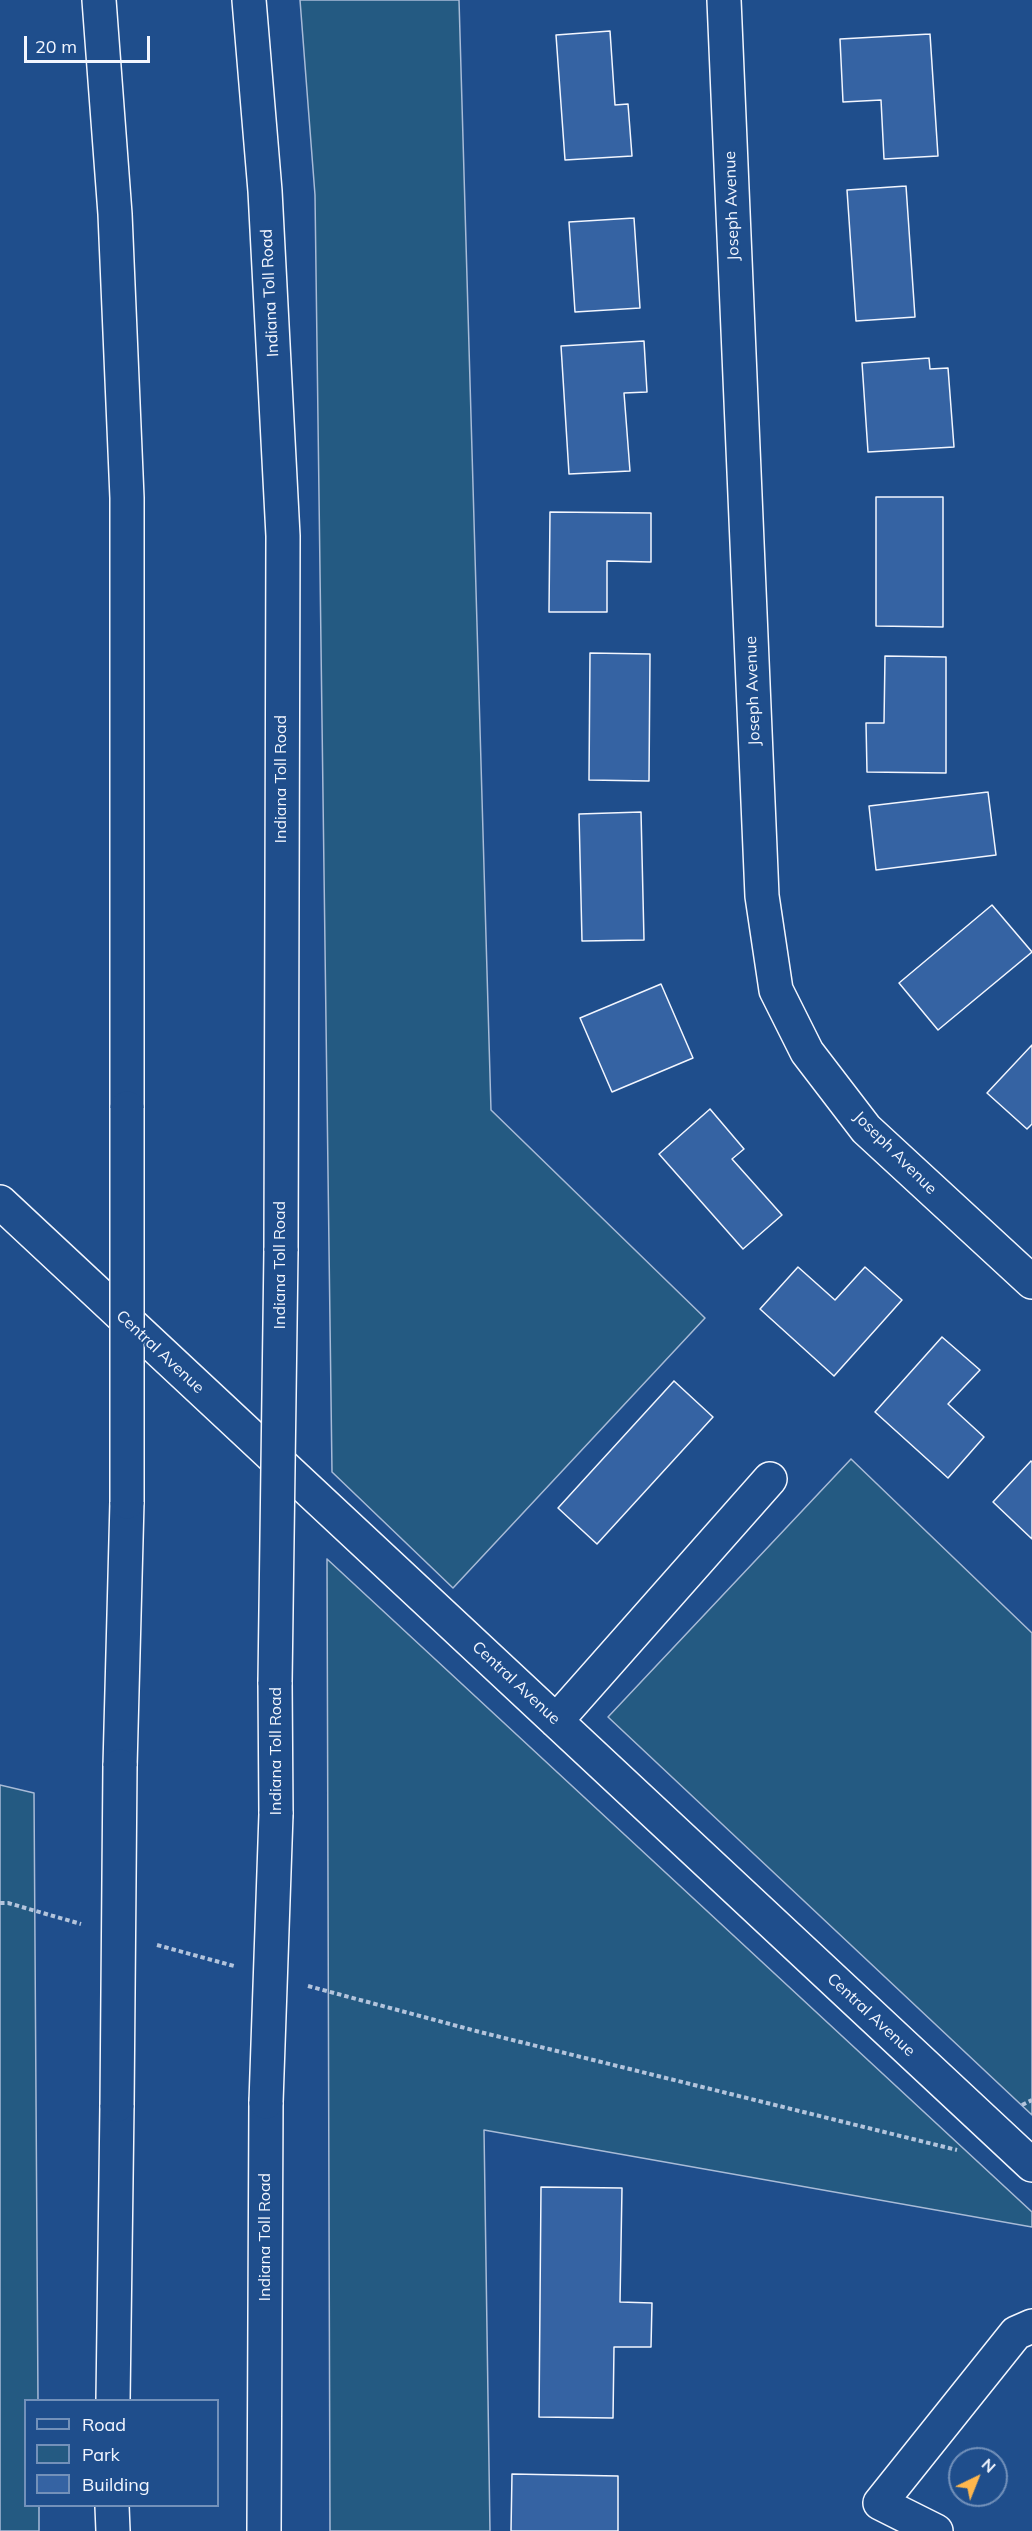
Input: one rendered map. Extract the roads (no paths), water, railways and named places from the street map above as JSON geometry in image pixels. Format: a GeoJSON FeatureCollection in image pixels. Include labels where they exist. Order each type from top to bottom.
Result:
{"type":"FeatureCollection","features":[{"type":"Feature","properties":{"kind":"main road"},"geometry":{"type":"LineString","coordinates":[[99,0],[115,214],[127,498],[127,1502],[120,1766],[112,2399]]}},
{"type":"Feature","properties":{"kind":"main road","name":"Indiana Toll Road"},"geometry":{"type":"LineString","coordinates":[[249,0],[265,191],[283,536],[281,1251],[275,1682],[276,1814],[266,2102],[264,2531]]}},
{"type":"Feature","properties":{"kind":"main road","name":"Joseph Avenue"},"geometry":{"type":"LineString","coordinates":[[724,0],[762,897],[776,990],[807,1052],[866,1129],[1032,1282]]}},
{"type":"Feature","properties":{"kind":"main road","name":"Central Avenue"},"geometry":{"type":"LineString","coordinates":[[0,1202],[1032,2165]]}},
{"type":"Feature","properties":{"kind":"main road"},"geometry":{"type":"LineString","coordinates":[[556,1721],[770,1479]]}},
{"type":"Feature","properties":{"kind":"main road"},"geometry":{"type":"LineString","coordinates":[[936,2531],[880,2503],[1016,2333],[1032,2325]]}},
{"type":"Feature","properties":{"kind":"main road"},"geometry":{"type":"LineString","coordinates":[[112,2507],[113,2531]]}}]}
